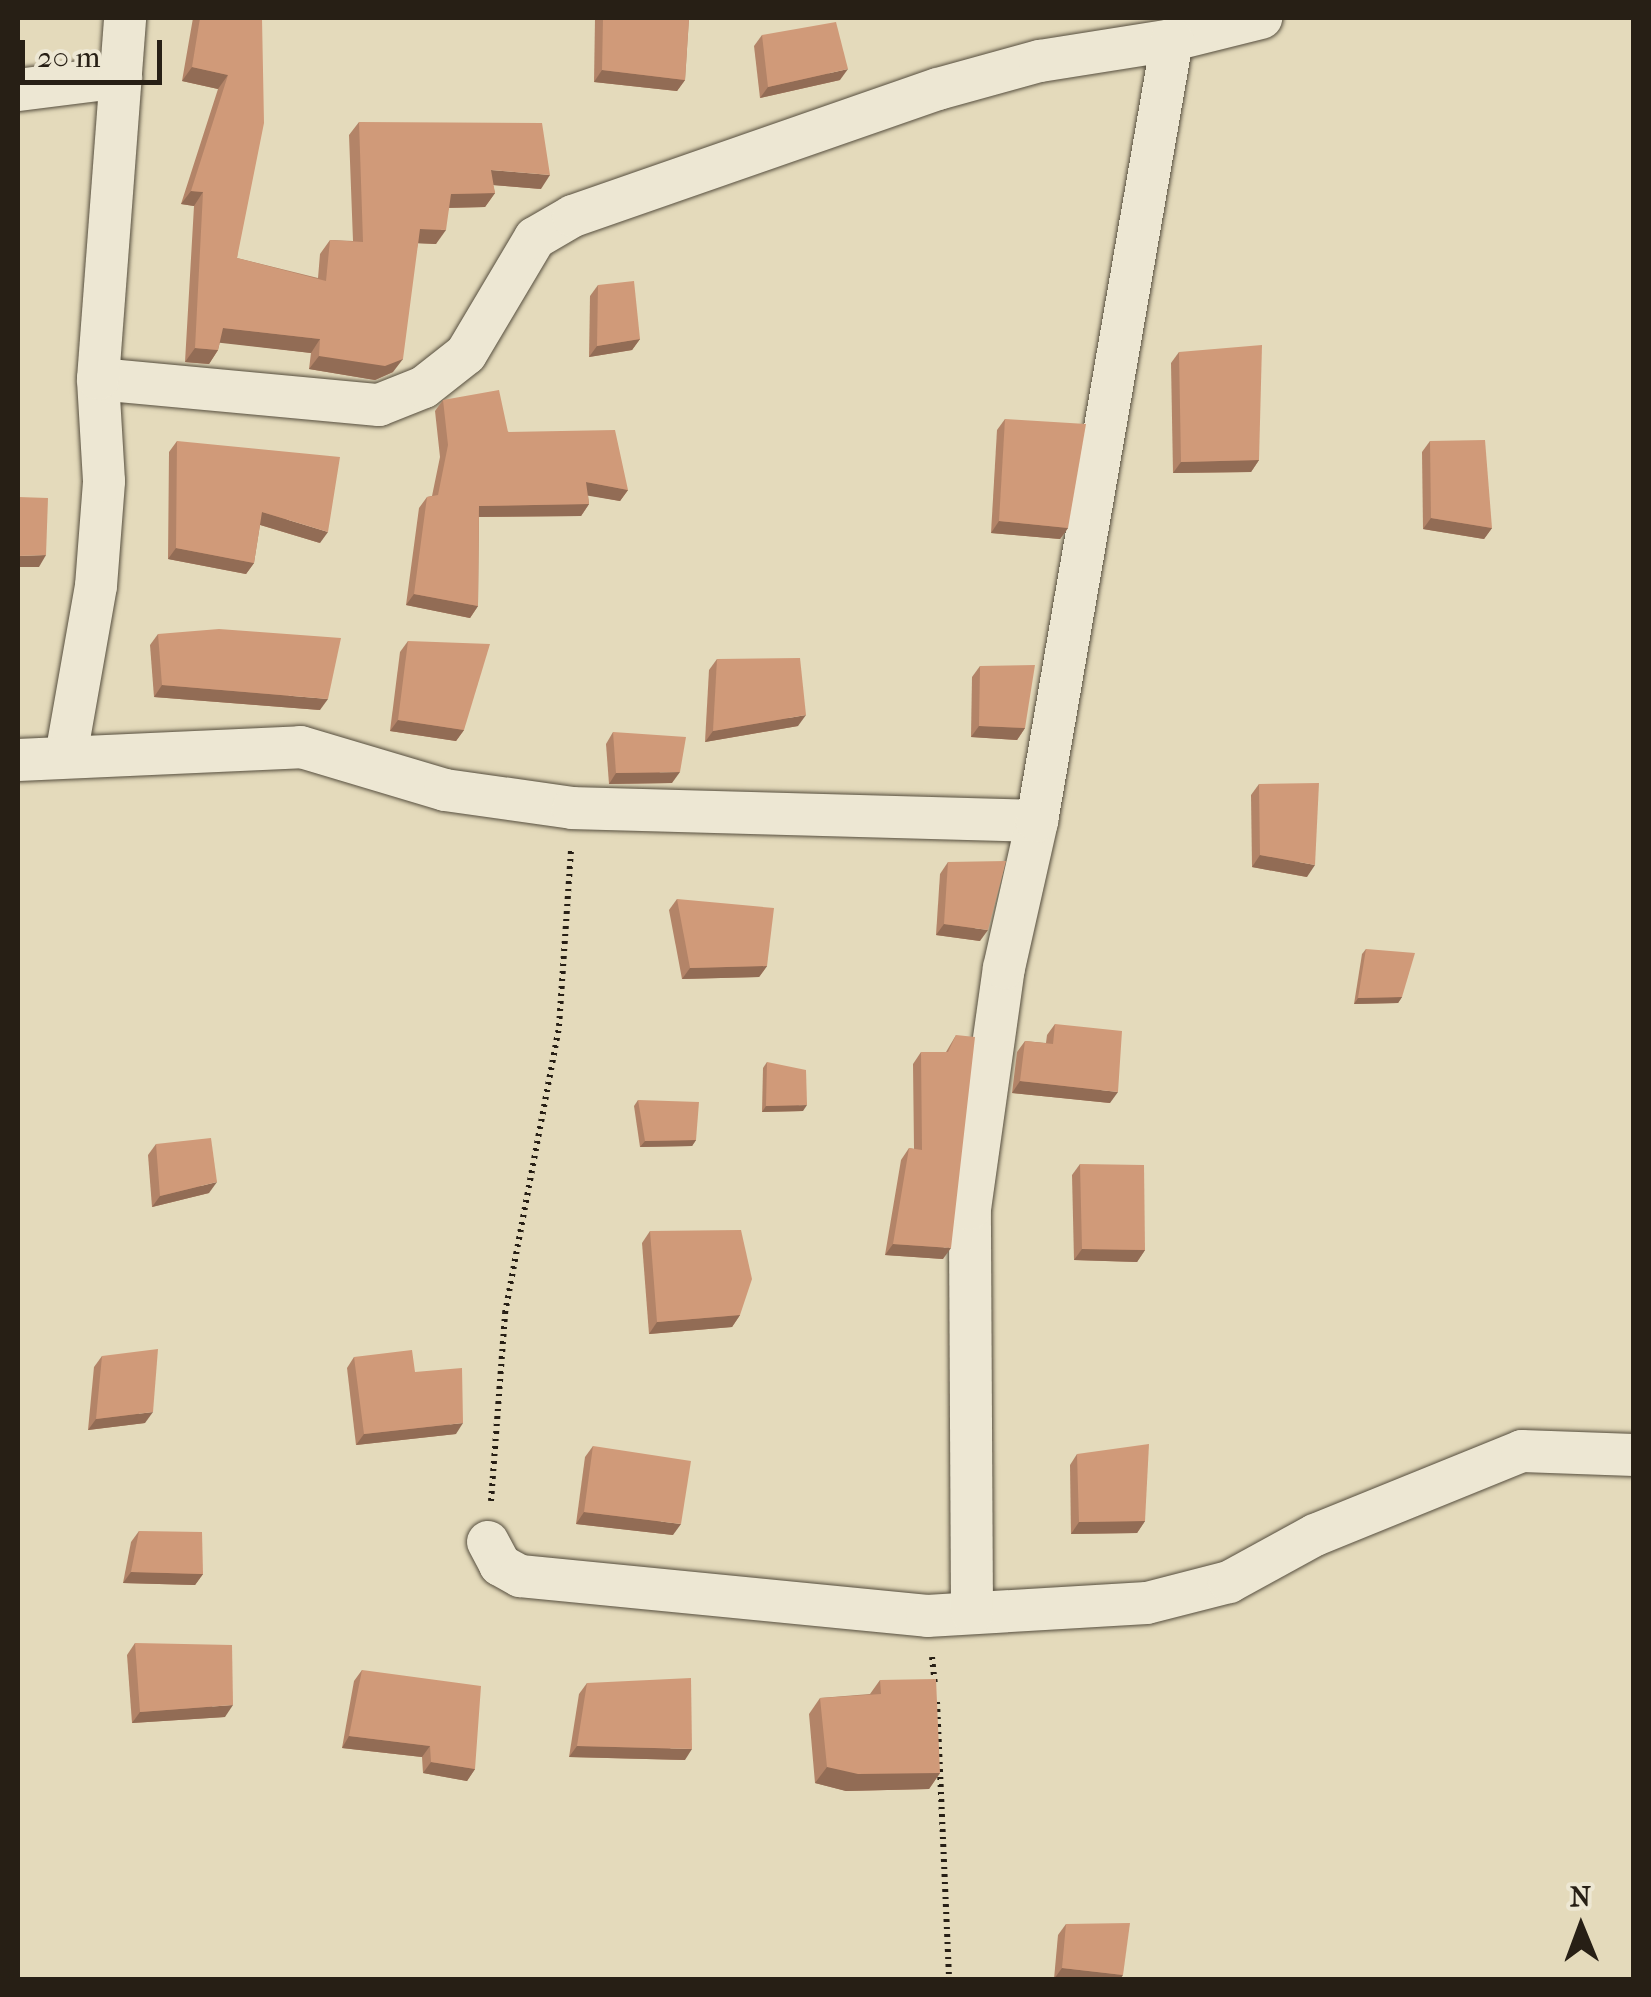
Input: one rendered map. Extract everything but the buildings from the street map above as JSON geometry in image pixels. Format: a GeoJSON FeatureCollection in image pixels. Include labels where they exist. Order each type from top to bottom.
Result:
{"type":"FeatureCollection","features":[{"type":"Feature","properties":{"kind":"street"},"geometry":{"type":"LineString","coordinates":[[66,756],[88,661],[104,482],[98,378],[126,18]]}},
{"type":"Feature","properties":{"kind":"street"},"geometry":{"type":"LineString","coordinates":[[98,378],[378,405],[424,387],[466,354],[536,238],[573,216],[938,89],[1040,60],[1172,40],[1261,18]]}},
{"type":"Feature","properties":{"kind":"street"},"geometry":{"type":"LineString","coordinates":[[972,1613],[970,1210],[1004,968],[1036,821],[1172,40]]}},
{"type":"Feature","properties":{"kind":"street"},"geometry":{"type":"LineString","coordinates":[[18,90],[121,76]]}},
{"type":"Feature","properties":{"kind":"street"},"geometry":{"type":"LineString","coordinates":[[18,760],[301,747],[445,790],[573,808],[1036,821]]}},
{"type":"Feature","properties":{"kind":"street"},"geometry":{"type":"LineString","coordinates":[[488,1542],[500,1565],[520,1576],[927,1616],[1147,1603],[1229,1582],[1315,1535],[1522,1451],[1634,1455]]}},
{"type":"Feature","properties":{"kind":"path"},"geometry":{"type":"LineString","coordinates":[[488,1542],[505,1314],[558,1026],[573,808]]}},
{"type":"Feature","properties":{"kind":"path"},"geometry":{"type":"LineString","coordinates":[[927,1616],[942,1746],[949,1980]]}}]}
